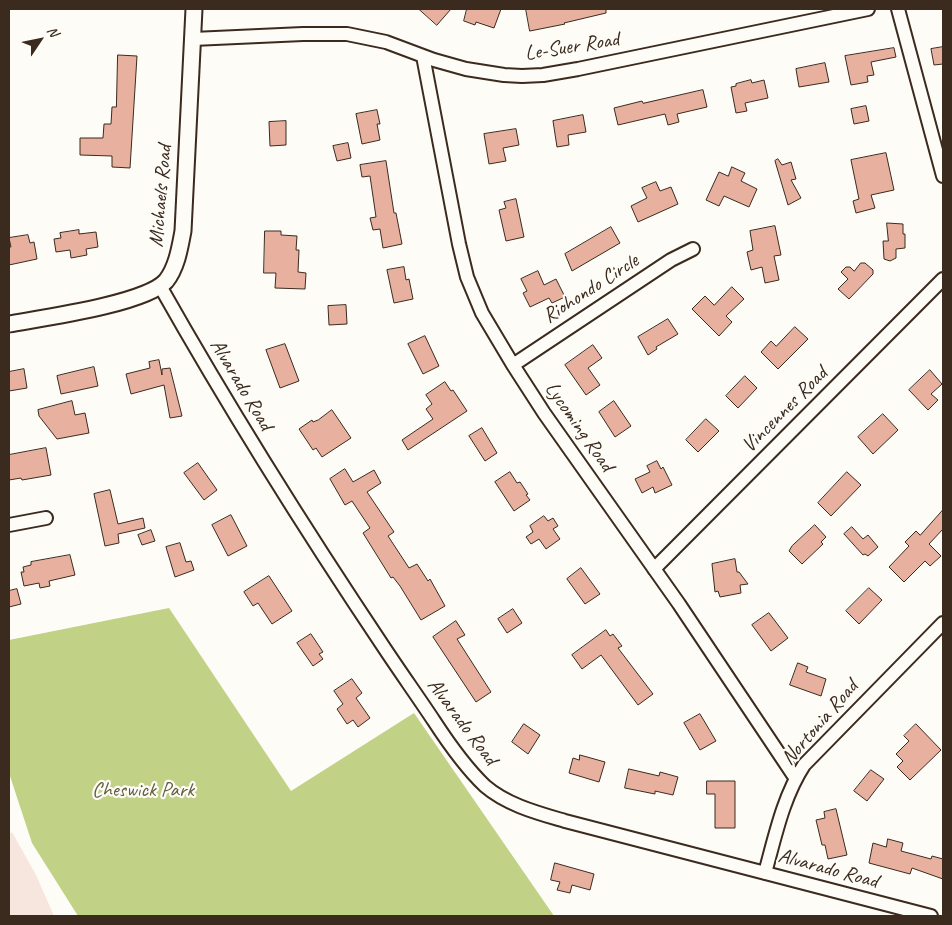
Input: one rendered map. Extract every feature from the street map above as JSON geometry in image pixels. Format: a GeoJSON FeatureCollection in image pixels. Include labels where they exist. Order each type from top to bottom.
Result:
{"type":"FeatureCollection","features":[{"type":"Feature","properties":{"kind":"street","name":"Michaels Road"},"geometry":{"type":"LineString","coordinates":[[160,286],[173,270],[180,250],[183,231],[194,9]]}},
{"type":"Feature","properties":{"kind":"street","name":"Le-Suer Road"},"geometry":{"type":"LineString","coordinates":[[192,39],[347,34],[386,42],[423,56],[466,68],[504,75],[522,76],[542,75],[868,9]]}},
{"type":"Feature","properties":{"kind":"street"},"geometry":{"type":"LineString","coordinates":[[898,9],[943,176]]}},
{"type":"Feature","properties":{"kind":"street","name":"Lycoming Road"},"geometry":{"type":"LineString","coordinates":[[423,56],[459,244],[467,277],[482,313],[544,413],[654,569],[796,779]]}},
{"type":"Feature","properties":{"kind":"street","name":"Riohondo Circle"},"geometry":{"type":"LineString","coordinates":[[513,365],[671,260],[694,249]]}},
{"type":"Feature","properties":{"kind":"street","name":"Vincennes Road"},"geometry":{"type":"LineString","coordinates":[[654,569],[943,279]]}},
{"type":"Feature","properties":{"kind":"street"},"geometry":{"type":"LineString","coordinates":[[9,324],[108,305],[160,286]]}},
{"type":"Feature","properties":{"kind":"street","name":"Alvarado Road"},"geometry":{"type":"LineString","coordinates":[[160,286],[227,401],[336,576],[445,737],[471,773],[488,788],[504,799],[527,809],[564,821],[931,916]]}},
{"type":"Feature","properties":{"kind":"street"},"geometry":{"type":"LineString","coordinates":[[9,525],[46,518]]}},
{"type":"Feature","properties":{"kind":"street","name":"Nortonia Road"},"geometry":{"type":"LineString","coordinates":[[765,873],[781,815],[804,765],[943,623]]}},
{"type":"Feature","properties":{"kind":"shaded area"},"geometry":{"type":"Polygon","coordinates":[[[12,832],[36,875],[54,916],[9,916],[9,834],[12,832]]]}},
{"type":"Feature","properties":{"kind":"green space","name":"Cheswick Park"},"geometry":{"type":"Polygon","coordinates":[[[169,608],[291,791],[414,713],[554,916],[78,916],[32,843],[9,773],[9,640],[169,608]]]}},
{"type":"Feature","properties":{"kind":"building"},"geometry":{"type":"Polygon","coordinates":[[[419,9],[451,9],[437,25],[419,9]]]}},
{"type":"Feature","properties":{"kind":"building"},"geometry":{"type":"Polygon","coordinates":[[[467,9],[501,9],[494,28],[476,22],[475,25],[464,21],[467,9]]]}},
{"type":"Feature","properties":{"kind":"building"},"geometry":{"type":"Polygon","coordinates":[[[526,9],[606,9],[606,13],[530,31],[526,9]]]}},
{"type":"Feature","properties":{"kind":"building"},"geometry":{"type":"Polygon","coordinates":[[[943,47],[943,64],[934,65],[931,49],[943,47]]]}},
{"type":"Feature","properties":{"kind":"building"},"geometry":{"type":"Polygon","coordinates":[[[894,48],[896,57],[871,62],[874,75],[867,76],[868,82],[851,85],[845,56],[894,48]]]}},
{"type":"Feature","properties":{"kind":"building"},"geometry":{"type":"Polygon","coordinates":[[[118,55],[137,56],[130,168],[112,167],[112,156],[80,155],[80,138],[103,138],[104,124],[111,124],[112,107],[116,107],[118,55]]]}},
{"type":"Feature","properties":{"kind":"building"},"geometry":{"type":"Polygon","coordinates":[[[825,63],[829,82],[799,87],[796,69],[825,63]]]}},
{"type":"Feature","properties":{"kind":"building"},"geometry":{"type":"Polygon","coordinates":[[[751,80],[752,83],[764,80],[768,98],[745,103],[747,111],[736,113],[731,87],[751,80]]]}},
{"type":"Feature","properties":{"kind":"building"},"geometry":{"type":"Polygon","coordinates":[[[703,90],[707,107],[677,114],[679,122],[668,125],[665,114],[618,125],[614,108],[703,90]]]}},
{"type":"Feature","properties":{"kind":"building"},"geometry":{"type":"Polygon","coordinates":[[[866,106],[869,121],[854,124],[851,109],[866,106]]]}},
{"type":"Feature","properties":{"kind":"building"},"geometry":{"type":"Polygon","coordinates":[[[377,110],[380,124],[377,124],[380,140],[362,144],[356,114],[377,110]]]}},
{"type":"Feature","properties":{"kind":"building"},"geometry":{"type":"Polygon","coordinates":[[[583,115],[586,132],[568,135],[569,145],[557,147],[553,121],[583,115]]]}},
{"type":"Feature","properties":{"kind":"building"},"geometry":{"type":"Polygon","coordinates":[[[286,121],[286,145],[270,146],[269,122],[286,121]]]}},
{"type":"Feature","properties":{"kind":"building"},"geometry":{"type":"Polygon","coordinates":[[[516,129],[519,145],[503,148],[506,161],[489,164],[484,134],[516,129]]]}},
{"type":"Feature","properties":{"kind":"building"},"geometry":{"type":"Polygon","coordinates":[[[348,143],[351,158],[337,161],[333,146],[348,143]]]}},
{"type":"Feature","properties":{"kind":"building"},"geometry":{"type":"Polygon","coordinates":[[[886,153],[894,190],[871,195],[875,208],[856,213],[853,201],[859,199],[851,160],[886,153]]]}},
{"type":"Feature","properties":{"kind":"building"},"geometry":{"type":"Polygon","coordinates":[[[778,159],[782,165],[791,162],[796,179],[791,180],[801,198],[788,205],[775,161],[778,159]]]}},
{"type":"Feature","properties":{"kind":"building"},"geometry":{"type":"Polygon","coordinates":[[[386,161],[394,213],[396,213],[402,244],[383,248],[380,229],[373,230],[370,218],[376,217],[370,176],[362,177],[360,165],[386,161]]]}},
{"type":"Feature","properties":{"kind":"building"},"geometry":{"type":"Polygon","coordinates":[[[732,167],[745,173],[741,181],[757,189],[749,207],[724,196],[719,206],[706,200],[719,172],[728,176],[732,167]]]}},
{"type":"Feature","properties":{"kind":"building"},"geometry":{"type":"Polygon","coordinates":[[[656,182],[660,191],[671,187],[678,204],[638,222],[631,206],[647,198],[642,188],[656,182]]]}},
{"type":"Feature","properties":{"kind":"building"},"geometry":{"type":"Polygon","coordinates":[[[516,199],[524,237],[506,241],[499,210],[506,208],[504,202],[516,199]]]}},
{"type":"Feature","properties":{"kind":"building"},"geometry":{"type":"Polygon","coordinates":[[[887,223],[903,224],[903,234],[905,234],[905,248],[896,249],[896,258],[890,261],[884,259],[883,241],[888,241],[887,223]]]}},
{"type":"Feature","properties":{"kind":"building"},"geometry":{"type":"Polygon","coordinates":[[[775,226],[781,255],[774,256],[779,280],[765,283],[762,267],[751,270],[747,252],[753,250],[750,231],[775,226]]]}},
{"type":"Feature","properties":{"kind":"building"},"geometry":{"type":"Polygon","coordinates":[[[611,227],[620,243],[572,271],[565,254],[611,227]]]}},
{"type":"Feature","properties":{"kind":"building"},"geometry":{"type":"Polygon","coordinates":[[[79,230],[79,234],[96,232],[98,247],[86,249],[87,255],[71,258],[70,250],[56,252],[54,239],[61,238],[60,233],[79,230]]]}},
{"type":"Feature","properties":{"kind":"building"},"geometry":{"type":"Polygon","coordinates":[[[265,231],[281,231],[281,235],[297,236],[296,250],[299,250],[298,272],[306,273],[305,289],[275,288],[276,273],[264,273],[265,231]]]}},
{"type":"Feature","properties":{"kind":"building"},"geometry":{"type":"Polygon","coordinates":[[[28,235],[30,243],[34,242],[37,259],[9,265],[9,247],[11,247],[9,238],[28,235]]]}},
{"type":"Feature","properties":{"kind":"building"},"geometry":{"type":"Polygon","coordinates":[[[861,263],[865,263],[873,270],[873,274],[849,299],[838,289],[848,279],[841,272],[846,267],[850,267],[854,271],[861,263]]]}},
{"type":"Feature","properties":{"kind":"building"},"geometry":{"type":"Polygon","coordinates":[[[404,267],[406,280],[409,279],[413,299],[394,303],[387,270],[404,267]]]}},
{"type":"Feature","properties":{"kind":"building"},"geometry":{"type":"Polygon","coordinates":[[[538,271],[544,285],[556,279],[565,297],[552,303],[549,298],[530,307],[523,293],[527,291],[521,279],[538,271]]]}},
{"type":"Feature","properties":{"kind":"building"},"geometry":{"type":"Polygon","coordinates":[[[732,287],[744,299],[726,316],[732,322],[719,336],[692,309],[705,296],[714,305],[732,287]]]}},
{"type":"Feature","properties":{"kind":"building"},"geometry":{"type":"Polygon","coordinates":[[[346,305],[347,324],[329,325],[328,306],[346,305]]]}},
{"type":"Feature","properties":{"kind":"building"},"geometry":{"type":"Polygon","coordinates":[[[668,319],[678,334],[656,347],[657,349],[648,355],[638,337],[668,319]]]}},
{"type":"Feature","properties":{"kind":"building"},"geometry":{"type":"Polygon","coordinates":[[[795,327],[808,339],[778,369],[761,352],[771,341],[776,346],[795,327]]]}},
{"type":"Feature","properties":{"kind":"building"},"geometry":{"type":"Polygon","coordinates":[[[425,336],[439,366],[423,374],[408,344],[425,336]]]}},
{"type":"Feature","properties":{"kind":"building"},"geometry":{"type":"Polygon","coordinates":[[[285,344],[299,381],[280,388],[266,350],[285,344]]]}},
{"type":"Feature","properties":{"kind":"building"},"geometry":{"type":"Polygon","coordinates":[[[593,345],[602,358],[588,368],[600,385],[586,395],[565,365],[593,345]]]}},
{"type":"Feature","properties":{"kind":"building"},"geometry":{"type":"Polygon","coordinates":[[[159,360],[162,375],[162,369],[170,368],[182,416],[170,418],[164,385],[131,394],[126,374],[150,368],[149,362],[159,360]]]}},
{"type":"Feature","properties":{"kind":"building"},"geometry":{"type":"Polygon","coordinates":[[[94,367],[98,386],[61,394],[57,376],[94,367]]]}},
{"type":"Feature","properties":{"kind":"building"},"geometry":{"type":"Polygon","coordinates":[[[24,369],[27,388],[9,391],[9,372],[24,369]]]}},
{"type":"Feature","properties":{"kind":"building"},"geometry":{"type":"Polygon","coordinates":[[[930,370],[942,384],[931,394],[938,400],[928,410],[909,390],[930,370]]]}},
{"type":"Feature","properties":{"kind":"building"},"geometry":{"type":"Polygon","coordinates":[[[745,376],[757,388],[738,408],[726,396],[745,376]]]}},
{"type":"Feature","properties":{"kind":"building"},"geometry":{"type":"Polygon","coordinates":[[[445,382],[451,391],[453,390],[467,411],[408,450],[402,440],[433,419],[426,409],[432,404],[426,395],[445,382]]]}},
{"type":"Feature","properties":{"kind":"building"},"geometry":{"type":"Polygon","coordinates":[[[72,401],[75,415],[85,413],[89,433],[57,439],[39,416],[38,410],[72,401]]]}},
{"type":"Feature","properties":{"kind":"building"},"geometry":{"type":"Polygon","coordinates":[[[614,401],[631,426],[615,437],[599,412],[614,401]]]}},
{"type":"Feature","properties":{"kind":"building"},"geometry":{"type":"Polygon","coordinates":[[[332,410],[351,438],[322,457],[316,448],[313,450],[299,429],[312,420],[313,422],[318,420],[332,410]]]}},
{"type":"Feature","properties":{"kind":"building"},"geometry":{"type":"Polygon","coordinates":[[[883,414],[898,430],[873,454],[858,437],[883,414]]]}},
{"type":"Feature","properties":{"kind":"building"},"geometry":{"type":"Polygon","coordinates":[[[706,419],[719,431],[698,452],[686,440],[706,419]]]}},
{"type":"Feature","properties":{"kind":"building"},"geometry":{"type":"Polygon","coordinates":[[[482,428],[497,453],[485,461],[469,436],[482,428]]]}},
{"type":"Feature","properties":{"kind":"building"},"geometry":{"type":"Polygon","coordinates":[[[46,448],[51,475],[22,480],[21,478],[9,480],[9,455],[46,448]]]}},
{"type":"Feature","properties":{"kind":"building"},"geometry":{"type":"Polygon","coordinates":[[[657,461],[661,469],[663,467],[672,485],[655,493],[653,487],[642,493],[635,479],[650,472],[647,466],[657,461]]]}},
{"type":"Feature","properties":{"kind":"building"},"geometry":{"type":"Polygon","coordinates":[[[198,463],[217,490],[204,500],[184,473],[198,463]]]}},
{"type":"Feature","properties":{"kind":"building"},"geometry":{"type":"Polygon","coordinates":[[[345,469],[353,482],[374,470],[381,483],[367,492],[394,532],[388,536],[409,568],[417,564],[428,581],[430,579],[445,606],[421,620],[400,586],[393,577],[391,578],[363,533],[370,528],[352,501],[345,505],[330,479],[345,469]]]}},
{"type":"Feature","properties":{"kind":"building"},"geometry":{"type":"Polygon","coordinates":[[[510,472],[517,483],[520,482],[530,500],[514,511],[495,482],[510,472]]]}},
{"type":"Feature","properties":{"kind":"building"},"geometry":{"type":"Polygon","coordinates":[[[847,472],[861,485],[831,516],[818,503],[847,472]]]}},
{"type":"Feature","properties":{"kind":"building"},"geometry":{"type":"Polygon","coordinates":[[[110,490],[118,524],[143,518],[145,528],[118,534],[119,543],[105,546],[94,494],[110,490]]]}},
{"type":"Feature","properties":{"kind":"building"},"geometry":{"type":"Polygon","coordinates":[[[943,510],[943,529],[929,544],[941,556],[930,566],[925,561],[904,582],[889,567],[909,546],[905,542],[916,531],[920,535],[943,510]]]}},
{"type":"Feature","properties":{"kind":"building"},"geometry":{"type":"Polygon","coordinates":[[[231,515],[247,546],[228,556],[212,525],[231,515]]]}},
{"type":"Feature","properties":{"kind":"building"},"geometry":{"type":"Polygon","coordinates":[[[544,516],[548,521],[553,518],[558,526],[553,529],[560,539],[546,549],[539,539],[531,544],[526,537],[533,532],[530,526],[544,516]]]}},
{"type":"Feature","properties":{"kind":"building"},"geometry":{"type":"Polygon","coordinates":[[[815,525],[826,537],[821,542],[823,544],[802,564],[789,551],[815,525]]]}},
{"type":"Feature","properties":{"kind":"building"},"geometry":{"type":"Polygon","coordinates":[[[852,527],[863,539],[868,535],[878,547],[868,556],[863,555],[844,534],[852,527]]]}},
{"type":"Feature","properties":{"kind":"building"},"geometry":{"type":"Polygon","coordinates":[[[151,530],[155,541],[142,545],[138,535],[151,530]]]}},
{"type":"Feature","properties":{"kind":"building"},"geometry":{"type":"Polygon","coordinates":[[[180,543],[186,562],[191,561],[194,570],[175,577],[166,547],[180,543]]]}},
{"type":"Feature","properties":{"kind":"building"},"geometry":{"type":"Polygon","coordinates":[[[70,555],[75,575],[49,581],[50,586],[40,588],[39,583],[24,586],[21,572],[24,572],[23,567],[31,565],[31,562],[70,555]]]}},
{"type":"Feature","properties":{"kind":"building"},"geometry":{"type":"Polygon","coordinates":[[[735,559],[737,572],[748,584],[740,585],[741,593],[720,597],[718,591],[715,592],[712,564],[735,559]]]}},
{"type":"Feature","properties":{"kind":"building"},"geometry":{"type":"Polygon","coordinates":[[[581,568],[600,594],[585,604],[567,579],[581,568]]]}},
{"type":"Feature","properties":{"kind":"building"},"geometry":{"type":"Polygon","coordinates":[[[269,576],[292,611],[272,624],[258,603],[253,606],[244,592],[269,576]]]}},
{"type":"Feature","properties":{"kind":"building"},"geometry":{"type":"Polygon","coordinates":[[[869,588],[882,600],[859,624],[846,611],[869,588]]]}},
{"type":"Feature","properties":{"kind":"building"},"geometry":{"type":"Polygon","coordinates":[[[17,589],[21,604],[9,607],[9,591],[17,589]]]}},
{"type":"Feature","properties":{"kind":"building"},"geometry":{"type":"Polygon","coordinates":[[[513,609],[522,623],[507,633],[498,619],[513,609]]]}},
{"type":"Feature","properties":{"kind":"building"},"geometry":{"type":"Polygon","coordinates":[[[769,613],[788,638],[771,651],[752,625],[769,613]]]}},
{"type":"Feature","properties":{"kind":"building"},"geometry":{"type":"Polygon","coordinates":[[[456,621],[465,635],[457,639],[491,692],[476,702],[433,637],[456,621]]]}},
{"type":"Feature","properties":{"kind":"building"},"geometry":{"type":"Polygon","coordinates":[[[606,630],[610,636],[613,634],[622,646],[618,648],[653,694],[638,705],[601,655],[582,669],[572,655],[606,630]]]}},
{"type":"Feature","properties":{"kind":"building"},"geometry":{"type":"Polygon","coordinates":[[[311,634],[323,652],[319,654],[323,659],[313,666],[297,643],[311,634]]]}},
{"type":"Feature","properties":{"kind":"building"},"geometry":{"type":"Polygon","coordinates":[[[798,663],[808,667],[806,672],[826,679],[821,696],[790,685],[798,663]]]}},
{"type":"Feature","properties":{"kind":"building"},"geometry":{"type":"Polygon","coordinates":[[[352,679],[362,693],[356,698],[370,718],[358,727],[353,720],[347,724],[337,709],[343,704],[334,691],[352,679]]]}},
{"type":"Feature","properties":{"kind":"building"},"geometry":{"type":"Polygon","coordinates":[[[700,714],[716,741],[700,750],[684,723],[700,714]]]}},
{"type":"Feature","properties":{"kind":"building"},"geometry":{"type":"Polygon","coordinates":[[[524,724],[540,735],[528,754],[512,742],[524,724]]]}},
{"type":"Feature","properties":{"kind":"building"},"geometry":{"type":"Polygon","coordinates":[[[916,724],[941,750],[910,780],[897,767],[903,761],[896,754],[909,741],[904,736],[916,724]]]}},
{"type":"Feature","properties":{"kind":"building"},"geometry":{"type":"Polygon","coordinates":[[[580,755],[605,762],[599,782],[569,773],[573,758],[579,760],[580,755]]]}},
{"type":"Feature","properties":{"kind":"building"},"geometry":{"type":"Polygon","coordinates":[[[629,769],[659,776],[660,772],[678,777],[673,795],[655,791],[655,794],[625,788],[629,769]]]}},
{"type":"Feature","properties":{"kind":"building"},"geometry":{"type":"Polygon","coordinates":[[[871,770],[884,779],[867,801],[854,791],[871,770]]]}},
{"type":"Feature","properties":{"kind":"building"},"geometry":{"type":"Polygon","coordinates":[[[707,781],[735,781],[735,828],[715,828],[715,794],[707,794],[707,781]]]}},
{"type":"Feature","properties":{"kind":"building"},"geometry":{"type":"Polygon","coordinates":[[[836,809],[847,855],[828,859],[825,845],[822,845],[816,820],[825,818],[824,812],[836,809]]]}},
{"type":"Feature","properties":{"kind":"building"},"geometry":{"type":"Polygon","coordinates":[[[888,839],[903,843],[901,851],[931,859],[932,856],[943,859],[943,879],[912,868],[910,874],[869,863],[873,843],[886,847],[888,839]]]}},
{"type":"Feature","properties":{"kind":"building"},"geometry":{"type":"Polygon","coordinates":[[[555,863],[594,874],[590,890],[572,885],[570,893],[557,890],[560,882],[551,880],[555,863]]]}}]}
